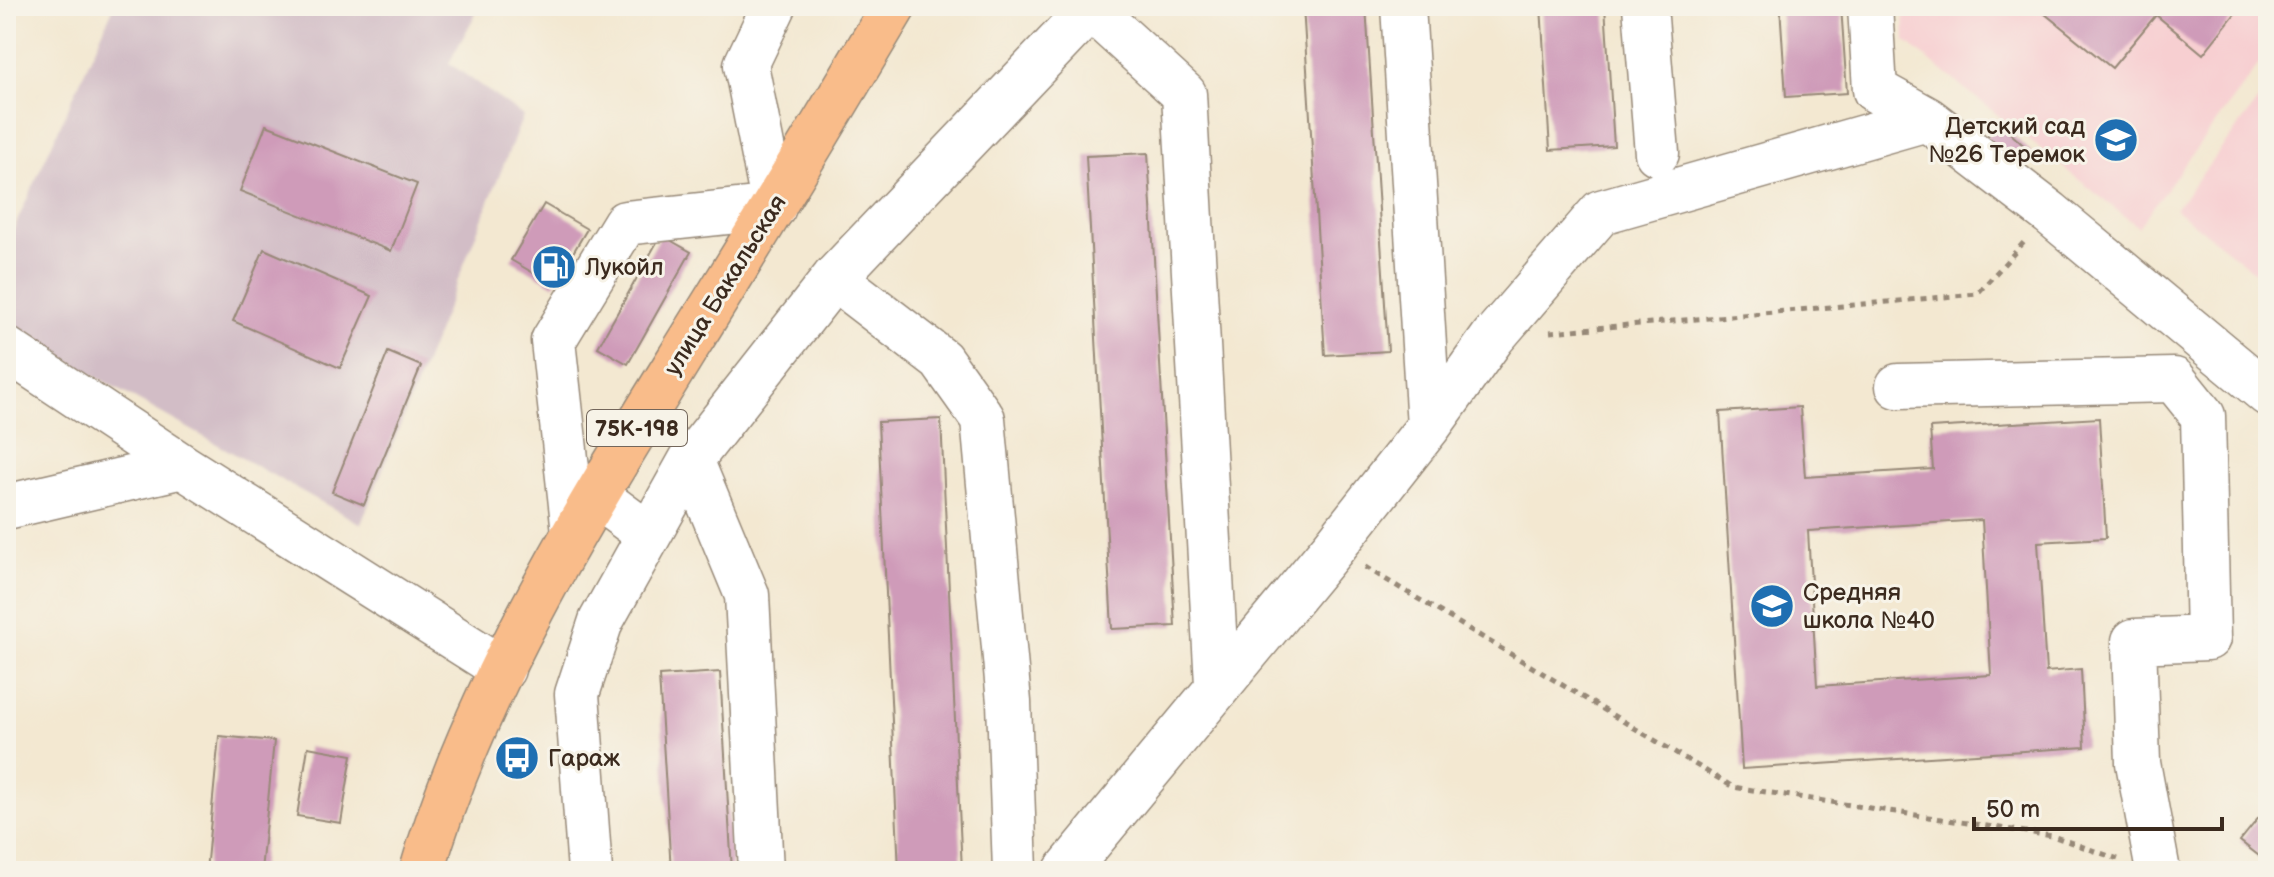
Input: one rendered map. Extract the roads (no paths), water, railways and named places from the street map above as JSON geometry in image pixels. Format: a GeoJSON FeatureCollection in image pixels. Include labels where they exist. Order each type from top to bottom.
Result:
{"type":"FeatureCollection","features":[{"type":"Feature","properties":{"kind":"main road","name":"улица Бакальская"},"geometry":{"type":"LineString","coordinates":[[422,871],[435,825],[503,669],[584,514],[894,6]]}},
{"type":"Feature","properties":{"kind":"lane"},"geometry":{"type":"LineString","coordinates":[[1403,6],[1429,426]]}},
{"type":"Feature","properties":{"kind":"lane"},"geometry":{"type":"LineString","coordinates":[[1645,6],[1657,153]]}},
{"type":"Feature","properties":{"kind":"lane"},"geometry":{"type":"LineString","coordinates":[[1870,6],[1875,90],[1927,119],[2050,213],[2268,394]]}},
{"type":"Feature","properties":{"kind":"lane"},"geometry":{"type":"LineString","coordinates":[[649,535],[584,514],[553,341],[625,223],[774,207],[746,65],[772,7]]}},
{"type":"Feature","properties":{"kind":"lane"},"geometry":{"type":"LineString","coordinates":[[590,871],[577,694],[601,621],[691,460],[834,278],[1092,8],[1184,94],[1217,684]]}},
{"type":"Feature","properties":{"kind":"lane"},"geometry":{"type":"LineString","coordinates":[[1066,871],[1217,684],[1333,548],[1429,426],[1493,337],[1601,212],[1927,119]]}},
{"type":"Feature","properties":{"kind":"lane"},"geometry":{"type":"LineString","coordinates":[[834,278],[941,360],[983,419],[1009,702],[1015,871]]}},
{"type":"Feature","properties":{"kind":"lane"},"geometry":{"type":"LineString","coordinates":[[6,349],[182,466],[503,669]]}},
{"type":"Feature","properties":{"kind":"lane"},"geometry":{"type":"LineString","coordinates":[[1898,386],[2174,380],[2203,416],[2208,638],[2134,641],[2141,866]]}},
{"type":"Feature","properties":{"kind":"lane"},"geometry":{"type":"LineString","coordinates":[[691,460],[747,595],[761,871]]}},
{"type":"Feature","properties":{"kind":"lane"},"geometry":{"type":"LineString","coordinates":[[6,507],[182,466]]}},
{"type":"Feature","properties":{"kind":"place","name":"Детский сад №26 Теремок"},"geometry":{"type":"Point","coordinates":[2116,140]}},
{"type":"Feature","properties":{"kind":"place","name":"Лукойл"},"geometry":{"type":"Point","coordinates":[554,267]}},
{"type":"Feature","properties":{"kind":"place","name":"Средняя школа №40"},"geometry":{"type":"Point","coordinates":[1772,606]}},
{"type":"Feature","properties":{"kind":"place","name":"Гараж"},"geometry":{"type":"Point","coordinates":[517,758]}}]}
